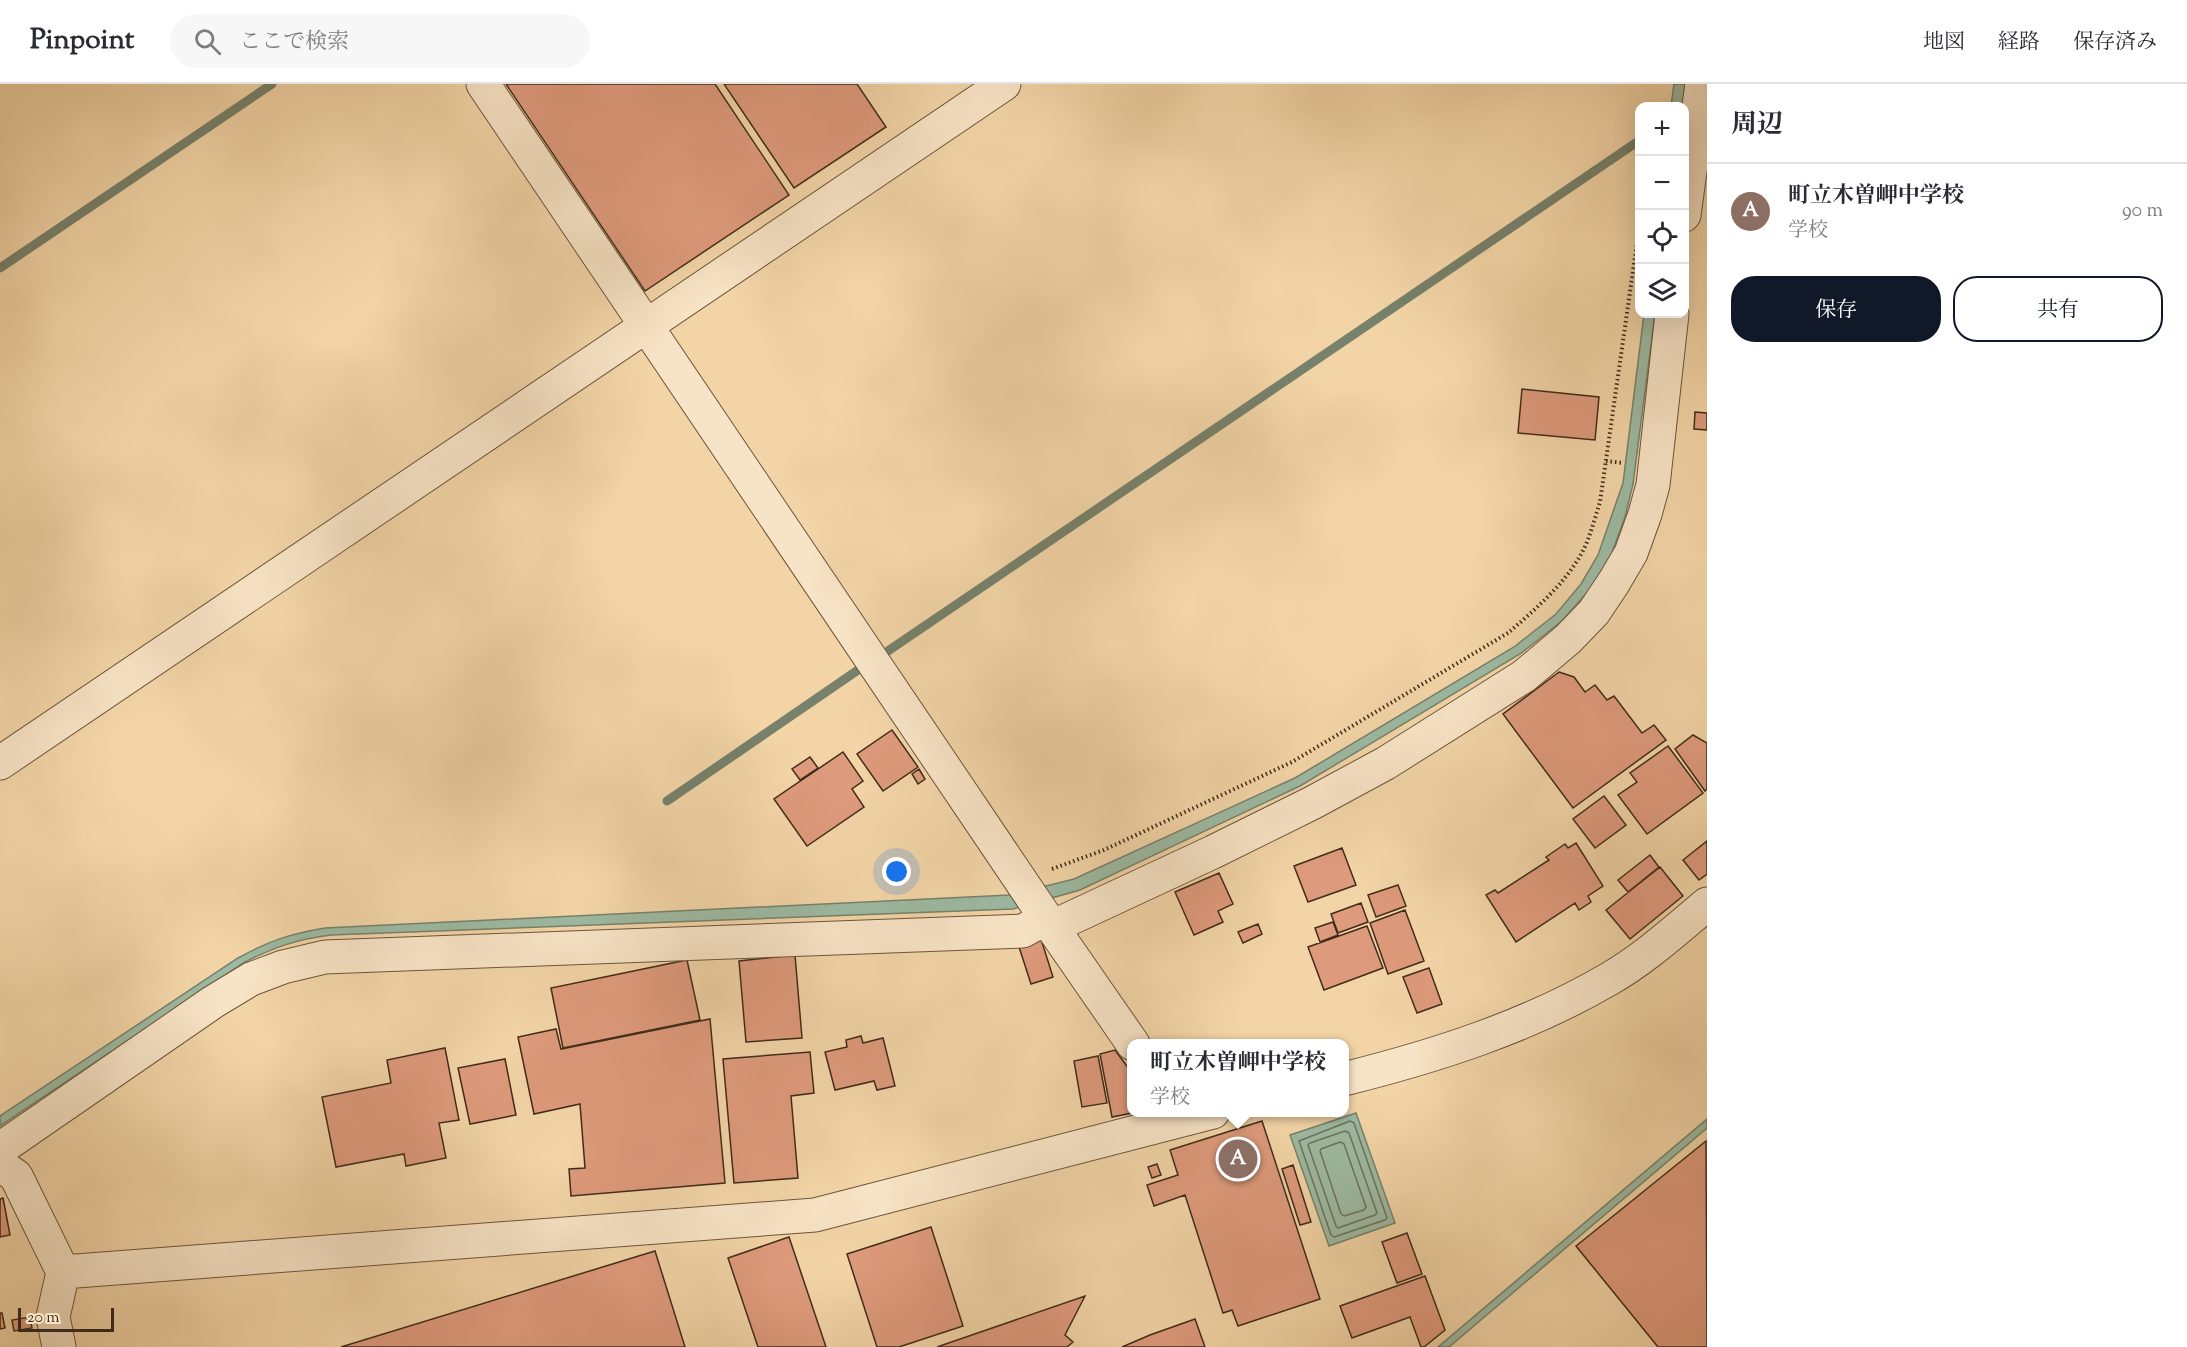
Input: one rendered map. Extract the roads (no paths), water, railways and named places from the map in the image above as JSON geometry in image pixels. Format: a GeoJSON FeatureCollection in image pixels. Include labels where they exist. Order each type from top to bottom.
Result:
{"type":"FeatureCollection","features":[{"type":"Feature","properties":{"kind":"street"},"geometry":{"type":"LineString","coordinates":[[483,84],[1130,1039]]}},
{"type":"Feature","properties":{"kind":"street"},"geometry":{"type":"LineString","coordinates":[[0,763],[1004,84]]}},
{"type":"Feature","properties":{"kind":"street"},"geometry":{"type":"LineString","coordinates":[[1685,210],[1701,84]]}},
{"type":"Feature","properties":{"kind":"street"},"geometry":{"type":"LineString","coordinates":[[0,1149],[213,1002],[251,979],[283,967],[325,957],[1023,931],[1037,905],[1233,842],[1312,803],[1386,763],[1524,676],[1568,639],[1594,612],[1631,553],[1653,485],[1672,318]]}},
{"type":"Feature","properties":{"kind":"street"},"geometry":{"type":"LineString","coordinates":[[1349,1078],[1402,1065],[1489,1036],[1553,1007],[1610,979],[1652,950],[1707,904]]}},
{"type":"Feature","properties":{"kind":"street"},"geometry":{"type":"LineString","coordinates":[[63,1272],[815,1215],[1185,1117]]}},
{"type":"Feature","properties":{"kind":"street"},"geometry":{"type":"LineString","coordinates":[[0,1165],[16,1176],[63,1272],[53,1317],[59,1347]]}},
{"type":"Feature","properties":{"kind":"water"},"geometry":{"type":"Polygon","coordinates":[[[1674,84],[1685,84],[1683,102],[1672,102],[1674,84]]]}},
{"type":"Feature","properties":{"kind":"water"},"geometry":{"type":"Polygon","coordinates":[[[1644,318],[1654,318],[1633,484],[1625,517],[1610,558],[1592,587],[1562,621],[1520,654],[1300,786],[1080,890],[1013,909],[331,935],[297,941],[245,962],[0,1126],[0,1116],[238,958],[270,943],[301,933],[325,928],[1010,895],[1074,879],[1295,778],[1514,647],[1556,614],[1581,584],[1598,555],[1623,483],[1644,318]]]}},
{"type":"Feature","properties":{"kind":"water"},"geometry":{"type":"Polygon","coordinates":[[[1356,1113],[1395,1223],[1329,1246],[1290,1135],[1356,1113]]]}},
{"type":"Feature","properties":{"kind":"water"},"geometry":{"type":"Polygon","coordinates":[[[1707,1119],[1707,1128],[1449,1347],[1438,1347],[1707,1119]]]}},
{"type":"Feature","properties":{"kind":"waterway"},"geometry":{"type":"LineString","coordinates":[[0,268],[272,84]]}},
{"type":"Feature","properties":{"kind":"waterway"},"geometry":{"type":"LineString","coordinates":[[885,653],[1635,143]]}},
{"type":"Feature","properties":{"kind":"waterway"},"geometry":{"type":"LineString","coordinates":[[667,801],[858,670]]}},
{"type":"Feature","properties":{"kind":"place","name":"町立木曽岬中学校"},"geometry":{"type":"Point","coordinates":[1238,1159]}}]}
